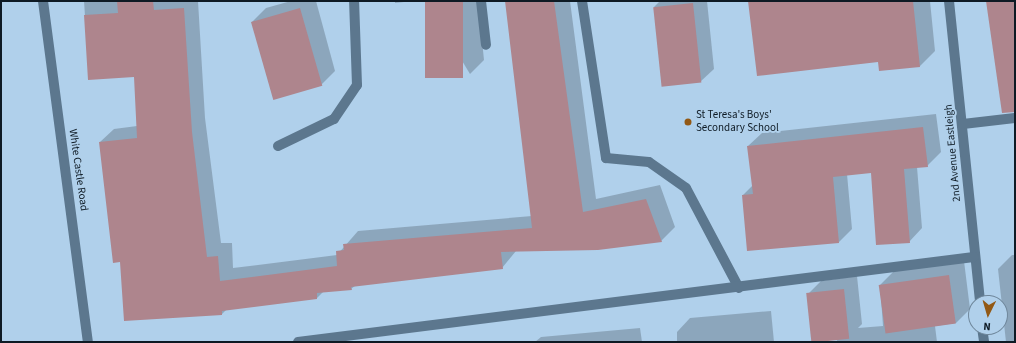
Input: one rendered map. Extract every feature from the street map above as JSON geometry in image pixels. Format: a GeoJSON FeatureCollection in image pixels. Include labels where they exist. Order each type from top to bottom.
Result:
{"type":"FeatureCollection","features":[{"type":"Feature","properties":{"kind":"street","name":"White Castle Road"},"geometry":{"type":"LineString","coordinates":[[43,1],[88,342]]}},
{"type":"Feature","properties":{"kind":"street"},"geometry":{"type":"LineString","coordinates":[[278,146],[334,119],[357,85],[354,1]]}},
{"type":"Feature","properties":{"kind":"street"},"geometry":{"type":"LineString","coordinates":[[481,1],[486,45]]}},
{"type":"Feature","properties":{"kind":"street"},"geometry":{"type":"LineString","coordinates":[[582,1],[606,158],[649,162],[686,188],[739,288]]}},
{"type":"Feature","properties":{"kind":"street","name":"2nd Avenue Eastleigh"},"geometry":{"type":"LineString","coordinates":[[949,1],[963,124],[974,257],[979,295]]}},
{"type":"Feature","properties":{"kind":"street"},"geometry":{"type":"LineString","coordinates":[[963,124],[1015,118]]}},
{"type":"Feature","properties":{"kind":"street"},"geometry":{"type":"LineString","coordinates":[[298,342],[739,288],[974,257]]}},
{"type":"Feature","properties":{"kind":"building"},"geometry":{"type":"Polygon","coordinates":[[[117,1],[153,1],[154,10],[184,8],[192,132],[207,257],[218,256],[220,281],[337,266],[336,251],[344,250],[343,244],[532,228],[505,1],[554,1],[583,212],[646,199],[662,242],[598,250],[501,252],[503,269],[351,287],[352,290],[317,293],[317,299],[222,311],[222,315],[124,321],[120,262],[113,263],[99,142],[137,138],[134,77],[88,80],[84,15],[118,13],[117,1]]]}},
{"type":"Feature","properties":{"kind":"building"},"geometry":{"type":"Polygon","coordinates":[[[425,1],[463,1],[463,78],[425,78],[425,1]]]}},
{"type":"Feature","properties":{"kind":"building"},"geometry":{"type":"Polygon","coordinates":[[[748,1],[913,1],[920,67],[879,71],[878,62],[757,76],[748,1]]]}},
{"type":"Feature","properties":{"kind":"building"},"geometry":{"type":"Polygon","coordinates":[[[986,1],[1015,1],[1015,112],[1002,113],[986,1]]]}},
{"type":"Feature","properties":{"kind":"building"},"geometry":{"type":"Polygon","coordinates":[[[693,3],[701,83],[662,87],[653,7],[693,3]]]}},
{"type":"Feature","properties":{"kind":"building"},"geometry":{"type":"Polygon","coordinates":[[[300,8],[322,86],[273,100],[251,22],[300,8]]]}},
{"type":"Feature","properties":{"kind":"building"},"geometry":{"type":"Polygon","coordinates":[[[923,127],[928,167],[904,169],[910,243],[876,245],[871,173],[833,177],[839,243],[747,251],[742,195],[753,194],[747,146],[923,127]]]}},
{"type":"Feature","properties":{"kind":"building"},"geometry":{"type":"Polygon","coordinates":[[[949,275],[956,324],[886,333],[879,285],[949,275]]]}},
{"type":"Feature","properties":{"kind":"building"},"geometry":{"type":"Polygon","coordinates":[[[844,289],[849,339],[811,342],[806,293],[844,289]]]}},
{"type":"Feature","properties":{"kind":"place","name":"St Teresa's Boys' Secondary School"},"geometry":{"type":"Point","coordinates":[688,122]}}]}
